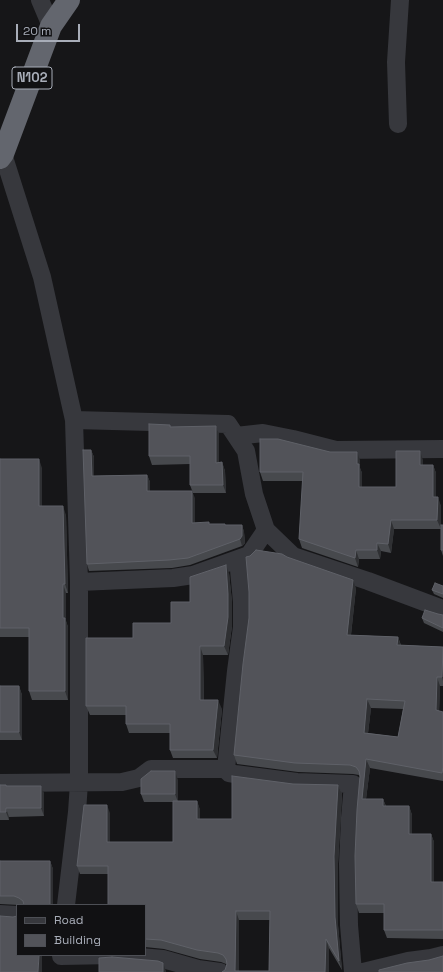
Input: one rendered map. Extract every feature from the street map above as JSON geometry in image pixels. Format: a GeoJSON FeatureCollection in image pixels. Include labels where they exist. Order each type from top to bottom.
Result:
{"type":"FeatureCollection","features":[{"type":"Feature","properties":{"kind":"highway","name":"N102"},"geometry":{"type":"LineString","coordinates":[[1,156],[51,26],[69,0]]}},
{"type":"Feature","properties":{"kind":"street"},"geometry":{"type":"LineString","coordinates":[[40,0],[51,26]]}},
{"type":"Feature","properties":{"kind":"street"},"geometry":{"type":"LineString","coordinates":[[398,124],[396,62],[400,0]]}},
{"type":"Feature","properties":{"kind":"street"},"geometry":{"type":"LineString","coordinates":[[1,156],[42,277],[74,420],[79,582],[79,783],[66,904]]}},
{"type":"Feature","properties":{"kind":"street"},"geometry":{"type":"LineString","coordinates":[[74,420],[228,424],[246,451],[254,494],[266,530],[293,556],[368,580],[443,609]]}},
{"type":"Feature","properties":{"kind":"street"},"geometry":{"type":"LineString","coordinates":[[236,436],[263,433],[336,450],[443,449]]}},
{"type":"Feature","properties":{"kind":"street"},"geometry":{"type":"LineString","coordinates":[[79,582],[173,578],[193,575],[249,556],[266,530]]}},
{"type":"Feature","properties":{"kind":"street"},"geometry":{"type":"LineString","coordinates":[[226,769],[242,627],[242,602],[238,559]]}},
{"type":"Feature","properties":{"kind":"street"},"geometry":{"type":"LineString","coordinates":[[0,783],[122,782],[139,778],[151,769],[226,769],[228,772],[235,774],[297,782],[353,784],[348,864],[353,972]]}},
{"type":"Feature","properties":{"kind":"street"},"geometry":{"type":"LineString","coordinates":[[0,914],[16,915]]}},
{"type":"Feature","properties":{"kind":"street"},"geometry":{"type":"LineString","coordinates":[[60,961],[105,956]]}},
{"type":"Feature","properties":{"kind":"street"},"geometry":{"type":"LineString","coordinates":[[128,956],[163,959],[198,969],[220,972]]}},
{"type":"Feature","properties":{"kind":"street"},"geometry":{"type":"LineString","coordinates":[[363,972],[408,961],[443,956]]}},
{"type":"Feature","properties":{"kind":"building"},"geometry":{"type":"Polygon","coordinates":[[[149,424],[170,425],[170,427],[216,426],[216,463],[222,462],[223,485],[190,485],[190,456],[149,456],[149,424]]]}},
{"type":"Feature","properties":{"kind":"building"},"geometry":{"type":"Polygon","coordinates":[[[260,439],[278,439],[330,452],[357,452],[357,464],[359,464],[359,487],[396,487],[396,451],[420,451],[420,465],[433,465],[433,497],[438,497],[437,520],[391,520],[388,544],[377,543],[377,550],[356,550],[355,558],[299,539],[303,472],[260,472],[260,439]]]}},
{"type":"Feature","properties":{"kind":"building"},"geometry":{"type":"Polygon","coordinates":[[[83,450],[91,450],[92,476],[147,475],[147,491],[192,491],[192,523],[209,522],[209,524],[242,525],[242,536],[240,539],[188,558],[87,564],[83,450]]]}},
{"type":"Feature","properties":{"kind":"building"},"geometry":{"type":"Polygon","coordinates":[[[0,459],[39,459],[39,506],[63,506],[65,584],[63,584],[63,618],[65,618],[65,691],[29,691],[29,628],[0,628],[0,459]]]}},
{"type":"Feature","properties":{"kind":"building"},"geometry":{"type":"Polygon","coordinates":[[[441,525],[443,525],[443,550],[441,550],[441,525]]]}},
{"type":"Feature","properties":{"kind":"building"},"geometry":{"type":"Polygon","coordinates":[[[256,550],[282,554],[353,580],[347,635],[398,637],[397,645],[443,647],[442,677],[437,677],[436,710],[443,712],[442,773],[366,759],[362,799],[383,799],[383,806],[409,806],[409,834],[431,834],[431,882],[443,882],[443,930],[384,930],[384,904],[356,904],[355,856],[360,776],[356,767],[350,765],[295,763],[234,755],[249,618],[249,592],[246,557],[250,556],[256,550]],[[367,699],[364,733],[398,737],[405,701],[367,699]]]}},
{"type":"Feature","properties":{"kind":"building"},"geometry":{"type":"Polygon","coordinates":[[[226,565],[228,617],[224,646],[200,646],[200,700],[218,700],[213,750],[170,750],[170,724],[126,724],[126,706],[86,706],[86,638],[133,638],[133,623],[171,623],[171,602],[190,602],[190,577],[226,565]]]}},
{"type":"Feature","properties":{"kind":"building"},"geometry":{"type":"Polygon","coordinates":[[[435,583],[443,586],[443,594],[432,590],[435,583]]]}},
{"type":"Feature","properties":{"kind":"building"},"geometry":{"type":"Polygon","coordinates":[[[425,610],[443,615],[443,628],[422,618],[425,610]]]}},
{"type":"Feature","properties":{"kind":"building"},"geometry":{"type":"Polygon","coordinates":[[[0,686],[19,686],[19,732],[0,732],[0,686]]]}},
{"type":"Feature","properties":{"kind":"building"},"geometry":{"type":"Polygon","coordinates":[[[151,771],[175,771],[175,794],[141,794],[141,779],[151,771]]]}},
{"type":"Feature","properties":{"kind":"building"},"geometry":{"type":"Polygon","coordinates":[[[232,776],[293,784],[338,785],[334,856],[335,917],[339,961],[326,939],[325,972],[222,972],[225,970],[227,964],[223,955],[197,950],[161,940],[146,939],[146,904],[108,904],[108,866],[77,866],[84,805],[107,805],[107,842],[173,842],[173,801],[197,801],[197,819],[232,819],[232,776]],[[236,911],[235,971],[269,971],[270,911],[236,911]]]}},
{"type":"Feature","properties":{"kind":"building"},"geometry":{"type":"Polygon","coordinates":[[[0,785],[41,786],[41,808],[6,808],[6,812],[0,812],[0,785]]]}},
{"type":"Feature","properties":{"kind":"building"},"geometry":{"type":"Polygon","coordinates":[[[0,861],[50,861],[50,904],[24,904],[23,901],[14,896],[0,896],[0,861]]]}},
{"type":"Feature","properties":{"kind":"building"},"geometry":{"type":"Polygon","coordinates":[[[0,916],[16,916],[16,956],[39,956],[38,972],[0,972],[0,916]]]}},
{"type":"Feature","properties":{"kind":"building"},"geometry":{"type":"Polygon","coordinates":[[[443,956],[443,972],[379,972],[379,970],[407,963],[429,960],[443,956]]]}},
{"type":"Feature","properties":{"kind":"building"},"geometry":{"type":"Polygon","coordinates":[[[112,957],[158,961],[163,963],[163,972],[99,972],[99,958],[112,957]]]}}]}
